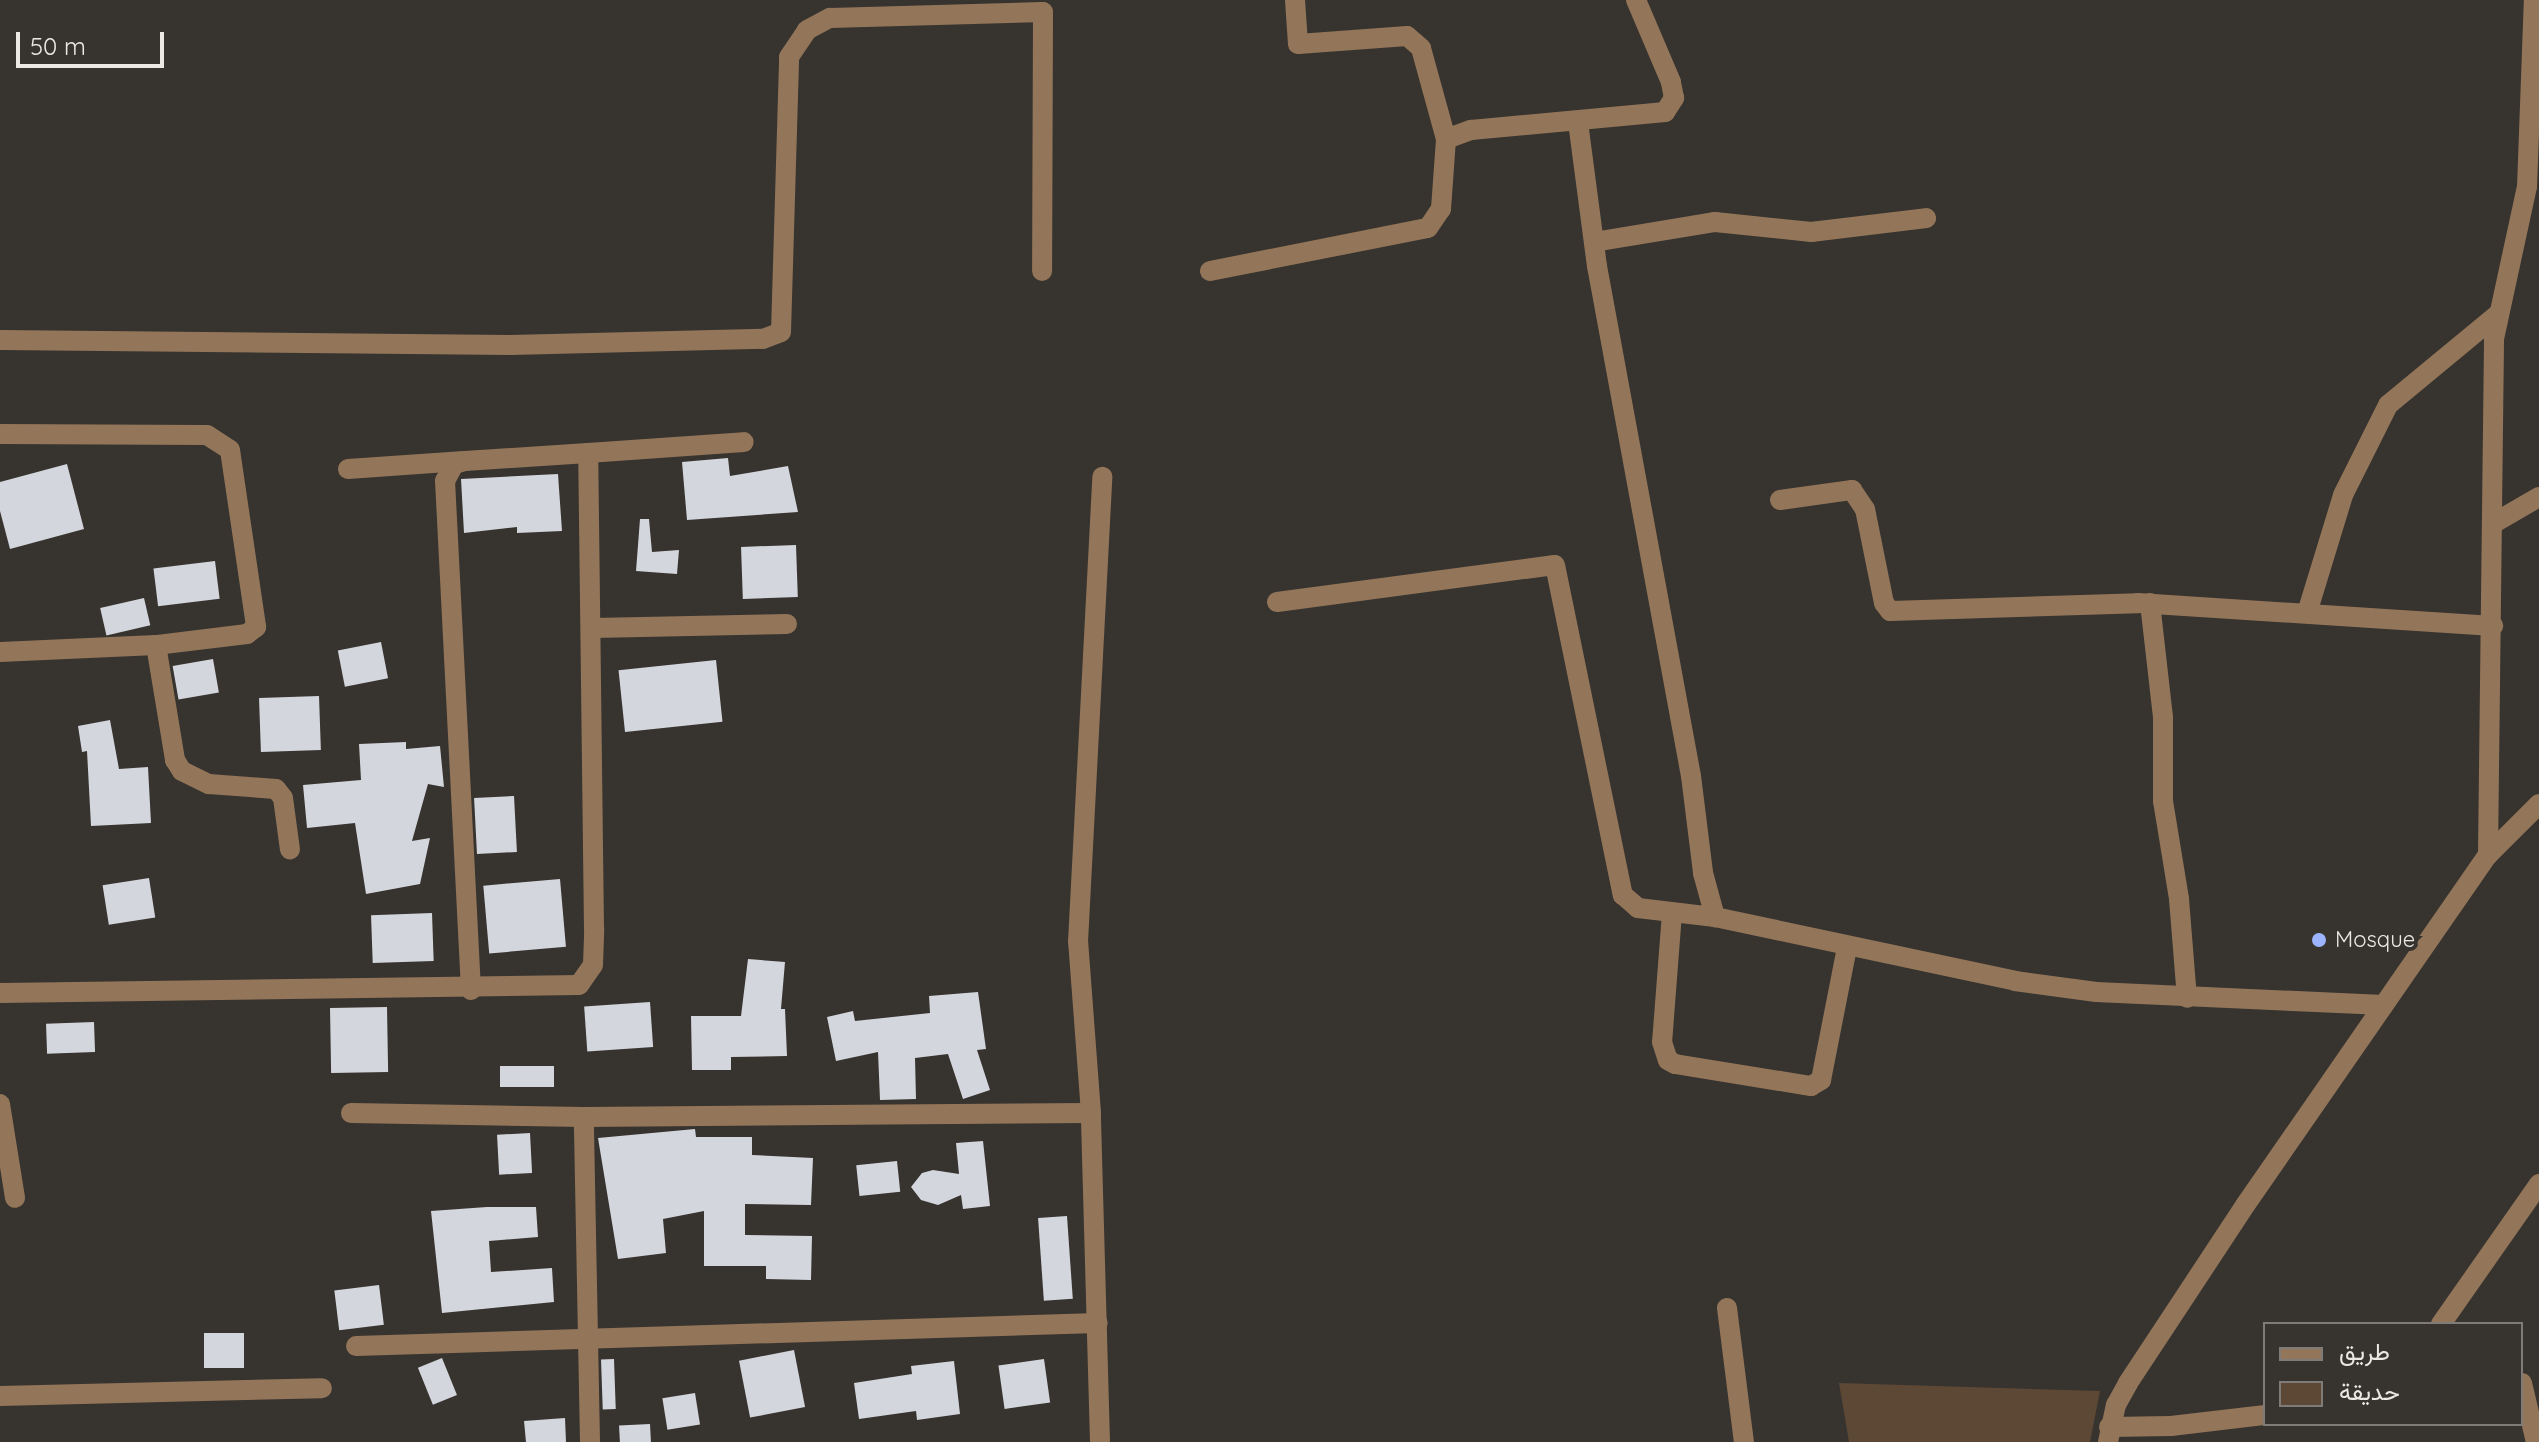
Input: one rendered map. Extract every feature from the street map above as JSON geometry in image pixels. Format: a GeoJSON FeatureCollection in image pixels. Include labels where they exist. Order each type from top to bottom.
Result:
{"type":"FeatureCollection","features":[{"type":"Feature","properties":{"kind":"street"},"geometry":{"type":"LineString","coordinates":[[1210,271],[1428,228],[1441,209],[1446,139],[1416,41],[1407,36],[1298,44],[1295,0]]}},
{"type":"Feature","properties":{"kind":"street"},"geometry":{"type":"LineString","coordinates":[[1446,139],[1471,130],[1657,116],[1671,107],[1671,82],[1636,0]]}},
{"type":"Feature","properties":{"kind":"street"},"geometry":{"type":"LineString","coordinates":[[2488,855],[2498,314],[2527,187],[2533,0]]}},
{"type":"Feature","properties":{"kind":"street"},"geometry":{"type":"LineString","coordinates":[[0,340],[511,345],[763,339],[781,332],[789,57],[807,30],[830,18],[1043,12],[1042,271]]}},
{"type":"Feature","properties":{"kind":"street"},"geometry":{"type":"LineString","coordinates":[[1578,122],[1594,242],[1691,776],[1703,873],[1715,917]]}},
{"type":"Feature","properties":{"kind":"street"},"geometry":{"type":"LineString","coordinates":[[1594,242],[1715,222],[1811,232],[1926,218]]}},
{"type":"Feature","properties":{"kind":"street"},"geometry":{"type":"LineString","coordinates":[[2307,613],[2343,495],[2388,405],[2498,314]]}},
{"type":"Feature","properties":{"kind":"street"},"geometry":{"type":"LineString","coordinates":[[0,434],[207,435],[230,450],[256,627],[247,634],[156,645],[0,652]]}},
{"type":"Feature","properties":{"kind":"street"},"geometry":{"type":"LineString","coordinates":[[348,469],[744,442]]}},
{"type":"Feature","properties":{"kind":"street"},"geometry":{"type":"LineString","coordinates":[[0,993],[573,988],[588,978],[593,965],[593,628],[588,453]]}},
{"type":"Feature","properties":{"kind":"street"},"geometry":{"type":"LineString","coordinates":[[465,461],[454,464],[445,481],[471,990]]}},
{"type":"Feature","properties":{"kind":"street"},"geometry":{"type":"LineString","coordinates":[[1100,1442],[1091,1113],[1078,942],[1102,477]]}},
{"type":"Feature","properties":{"kind":"street"},"geometry":{"type":"LineString","coordinates":[[1780,500],[1843,488],[1860,499],[1884,603],[1890,611],[2150,603],[2493,626]]}},
{"type":"Feature","properties":{"kind":"street"},"geometry":{"type":"LineString","coordinates":[[2494,523],[2539,497]]}},
{"type":"Feature","properties":{"kind":"street"},"geometry":{"type":"LineString","coordinates":[[1277,602],[1555,565],[1616,877],[1623,895],[1638,908],[1715,917],[2015,981],[2187,998],[2384,1005]]}},
{"type":"Feature","properties":{"kind":"street"},"geometry":{"type":"LineString","coordinates":[[2150,603],[2163,717],[2163,801],[2179,899],[2187,998]]}},
{"type":"Feature","properties":{"kind":"street"},"geometry":{"type":"LineString","coordinates":[[593,628],[787,624]]}},
{"type":"Feature","properties":{"kind":"street"},"geometry":{"type":"LineString","coordinates":[[156,645],[175,760],[182,771],[209,784],[276,789],[283,798],[290,850]]}},
{"type":"Feature","properties":{"kind":"street"},"geometry":{"type":"LineString","coordinates":[[2108,1435],[2143,1357],[2488,855],[2539,804]]}},
{"type":"Feature","properties":{"kind":"street"},"geometry":{"type":"LineString","coordinates":[[1672,913],[1662,1042],[1668,1060],[1675,1064],[1811,1086],[1821,1080],[1847,947]]}},
{"type":"Feature","properties":{"kind":"street"},"geometry":{"type":"LineString","coordinates":[[0,1104],[15,1198]]}},
{"type":"Feature","properties":{"kind":"street"},"geometry":{"type":"LineString","coordinates":[[351,1113],[584,1117],[1091,1113]]}},
{"type":"Feature","properties":{"kind":"street"},"geometry":{"type":"LineString","coordinates":[[584,1117],[590,1442]]}},
{"type":"Feature","properties":{"kind":"street"},"geometry":{"type":"LineString","coordinates":[[2442,1322],[2539,1184]]}},
{"type":"Feature","properties":{"kind":"street"},"geometry":{"type":"LineString","coordinates":[[1727,1308],[1744,1442]]}},
{"type":"Feature","properties":{"kind":"street"},"geometry":{"type":"LineString","coordinates":[[356,1346],[1098,1323]]}},
{"type":"Feature","properties":{"kind":"street"},"geometry":{"type":"LineString","coordinates":[[0,1396],[322,1388]]}},
{"type":"Feature","properties":{"kind":"street"},"geometry":{"type":"LineString","coordinates":[[2523,1391],[2536,1442]]}},
{"type":"Feature","properties":{"kind":"street"},"geometry":{"type":"LineString","coordinates":[[2108,1435],[2263,1415]]}},
{"type":"Feature","properties":{"kind":"green space"},"geometry":{"type":"Polygon","coordinates":[[[1839,1383],[2100,1391],[2090,1442],[1849,1442],[1839,1383]]]}},
{"type":"Feature","properties":{"kind":"building"},"geometry":{"type":"Polygon","coordinates":[[[728,458],[730,476],[788,466],[798,512],[687,520],[682,462],[728,458]]]}},
{"type":"Feature","properties":{"kind":"building"},"geometry":{"type":"Polygon","coordinates":[[[67,464],[84,529],[10,549],[0,511],[0,482],[67,464]]]}},
{"type":"Feature","properties":{"kind":"building"},"geometry":{"type":"Polygon","coordinates":[[[558,474],[562,531],[517,533],[517,527],[464,533],[461,479],[558,474]]]}},
{"type":"Feature","properties":{"kind":"building"},"geometry":{"type":"Polygon","coordinates":[[[640,519],[649,519],[652,552],[679,550],[677,574],[636,571],[640,519]]]}},
{"type":"Feature","properties":{"kind":"building"},"geometry":{"type":"Polygon","coordinates":[[[796,545],[798,597],[743,599],[741,547],[796,545]]]}},
{"type":"Feature","properties":{"kind":"building"},"geometry":{"type":"Polygon","coordinates":[[[215,561],[220,599],[158,606],[153,569],[215,561]]]}},
{"type":"Feature","properties":{"kind":"building"},"geometry":{"type":"Polygon","coordinates":[[[144,598],[150,625],[106,635],[100,608],[144,598]]]}},
{"type":"Feature","properties":{"kind":"building"},"geometry":{"type":"Polygon","coordinates":[[[381,642],[388,678],[345,687],[338,650],[381,642]]]}},
{"type":"Feature","properties":{"kind":"building"},"geometry":{"type":"Polygon","coordinates":[[[213,659],[219,692],[179,700],[173,666],[213,659]]]}},
{"type":"Feature","properties":{"kind":"building"},"geometry":{"type":"Polygon","coordinates":[[[716,660],[722,722],[625,732],[619,670],[716,660]]]}},
{"type":"Feature","properties":{"kind":"building"},"geometry":{"type":"Polygon","coordinates":[[[319,696],[321,750],[261,752],[259,698],[319,696]]]}},
{"type":"Feature","properties":{"kind":"building"},"geometry":{"type":"Polygon","coordinates":[[[110,720],[119,769],[148,767],[151,823],[91,826],[87,751],[82,752],[78,726],[110,720]]]}},
{"type":"Feature","properties":{"kind":"building"},"geometry":{"type":"Polygon","coordinates":[[[406,742],[406,749],[440,746],[444,787],[428,784],[412,841],[430,838],[420,884],[366,894],[355,823],[307,828],[303,785],[361,780],[359,744],[406,742]]]}},
{"type":"Feature","properties":{"kind":"building"},"geometry":{"type":"Polygon","coordinates":[[[514,796],[517,852],[477,854],[474,798],[514,796]]]}},
{"type":"Feature","properties":{"kind":"building"},"geometry":{"type":"Polygon","coordinates":[[[149,878],[155,918],[109,925],[103,885],[149,878]]]}},
{"type":"Feature","properties":{"kind":"building"},"geometry":{"type":"Polygon","coordinates":[[[560,879],[566,947],[489,953],[483,886],[560,879]]]}},
{"type":"Feature","properties":{"kind":"building"},"geometry":{"type":"Polygon","coordinates":[[[432,913],[434,961],[373,963],[371,915],[432,913]]]}},
{"type":"Feature","properties":{"kind":"building"},"geometry":{"type":"Polygon","coordinates":[[[748,959],[785,962],[781,1009],[785,1009],[787,1056],[731,1057],[731,1070],[692,1070],[691,1016],[741,1016],[748,959]]]}},
{"type":"Feature","properties":{"kind":"building"},"geometry":{"type":"Polygon","coordinates":[[[978,992],[986,1049],[977,1050],[990,1090],[963,1099],[948,1054],[915,1058],[916,1099],[880,1100],[878,1052],[836,1061],[827,1017],[853,1011],[855,1021],[930,1013],[929,996],[978,992]]]}},
{"type":"Feature","properties":{"kind":"building"},"geometry":{"type":"Polygon","coordinates":[[[650,1002],[653,1047],[587,1051],[584,1007],[650,1002]]]}},
{"type":"Feature","properties":{"kind":"building"},"geometry":{"type":"Polygon","coordinates":[[[387,1007],[388,1072],[331,1073],[330,1008],[387,1007]]]}},
{"type":"Feature","properties":{"kind":"building"},"geometry":{"type":"Polygon","coordinates":[[[94,1022],[95,1052],[47,1054],[46,1024],[94,1022]]]}},
{"type":"Feature","properties":{"kind":"building"},"geometry":{"type":"Polygon","coordinates":[[[500,1066],[554,1066],[554,1087],[500,1087],[500,1066]]]}},
{"type":"Feature","properties":{"kind":"building"},"geometry":{"type":"Polygon","coordinates":[[[695,1129],[696,1137],[752,1137],[752,1155],[813,1158],[811,1205],[745,1204],[745,1235],[812,1236],[811,1280],[766,1279],[766,1266],[704,1266],[704,1211],[663,1219],[666,1253],[618,1259],[598,1138],[695,1129]]]}},
{"type":"Feature","properties":{"kind":"building"},"geometry":{"type":"Polygon","coordinates":[[[530,1133],[532,1173],[499,1175],[497,1135],[530,1133]]]}},
{"type":"Feature","properties":{"kind":"building"},"geometry":{"type":"Polygon","coordinates":[[[983,1141],[990,1206],[963,1209],[961,1195],[938,1205],[921,1200],[911,1187],[922,1173],[933,1170],[959,1174],[956,1143],[983,1141]]]}},
{"type":"Feature","properties":{"kind":"building"},"geometry":{"type":"Polygon","coordinates":[[[897,1161],[900,1192],[859,1196],[856,1165],[897,1161]]]}},
{"type":"Feature","properties":{"kind":"building"},"geometry":{"type":"Polygon","coordinates":[[[536,1207],[538,1237],[489,1241],[491,1272],[552,1268],[554,1302],[442,1313],[431,1211],[536,1207]]]}},
{"type":"Feature","properties":{"kind":"building"},"geometry":{"type":"Polygon","coordinates":[[[1067,1216],[1073,1299],[1044,1301],[1038,1218],[1067,1216]]]}},
{"type":"Feature","properties":{"kind":"building"},"geometry":{"type":"Polygon","coordinates":[[[379,1285],[384,1325],[339,1330],[334,1290],[379,1285]]]}},
{"type":"Feature","properties":{"kind":"building"},"geometry":{"type":"Polygon","coordinates":[[[204,1333],[244,1333],[244,1368],[204,1368],[204,1333]]]}},
{"type":"Feature","properties":{"kind":"building"},"geometry":{"type":"Polygon","coordinates":[[[794,1350],[805,1407],[750,1418],[739,1361],[794,1350]]]}},
{"type":"Feature","properties":{"kind":"building"},"geometry":{"type":"Polygon","coordinates":[[[442,1358],[457,1395],[433,1405],[418,1368],[442,1358]]]}},
{"type":"Feature","properties":{"kind":"building"},"geometry":{"type":"Polygon","coordinates":[[[601,1359],[614,1359],[616,1409],[603,1409],[601,1359]]]}},
{"type":"Feature","properties":{"kind":"building"},"geometry":{"type":"Polygon","coordinates":[[[1044,1359],[1050,1403],[1005,1409],[998,1365],[1044,1359]]]}},
{"type":"Feature","properties":{"kind":"building"},"geometry":{"type":"Polygon","coordinates":[[[954,1361],[960,1414],[917,1420],[916,1411],[859,1419],[854,1383],[912,1374],[911,1366],[954,1361]]]}},
{"type":"Feature","properties":{"kind":"building"},"geometry":{"type":"Polygon","coordinates":[[[695,1393],[700,1425],[667,1430],[662,1398],[695,1393]]]}},
{"type":"Feature","properties":{"kind":"building"},"geometry":{"type":"Polygon","coordinates":[[[565,1418],[566,1442],[526,1442],[524,1421],[565,1418]]]}},
{"type":"Feature","properties":{"kind":"building"},"geometry":{"type":"Polygon","coordinates":[[[650,1424],[651,1442],[620,1442],[619,1426],[650,1424]]]}},
{"type":"Feature","properties":{"kind":"place","name":"Mosque"},"geometry":{"type":"Point","coordinates":[2319,940]}}]}
